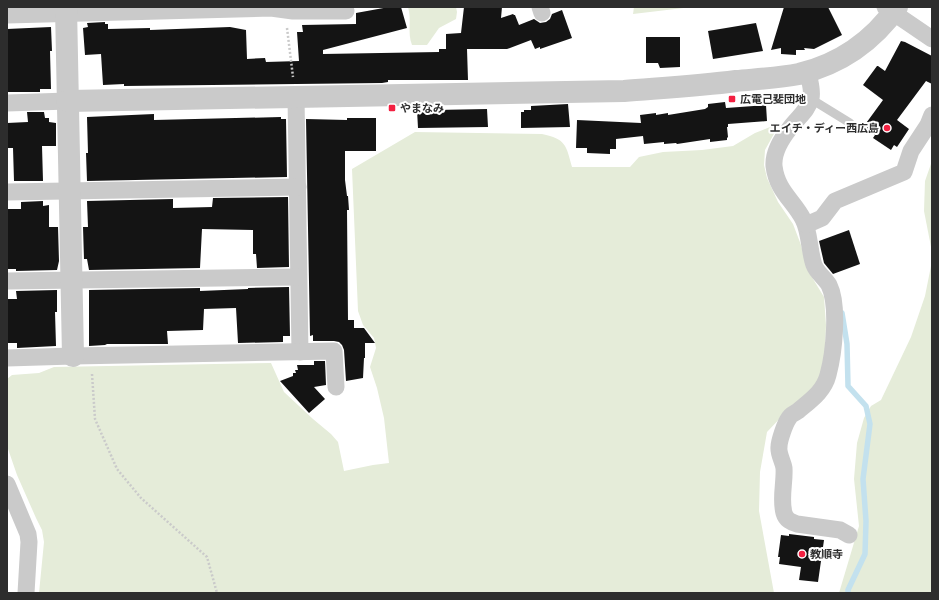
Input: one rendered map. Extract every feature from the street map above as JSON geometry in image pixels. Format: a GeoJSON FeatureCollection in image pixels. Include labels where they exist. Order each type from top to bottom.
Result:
{"type":"FeatureCollection","features":[{"type":"Feature","properties":{"kind":"street"},"geometry":{"type":"LineString","coordinates":[[7,14],[67,10],[271,8],[285,14],[293,11],[346,11],[345,7]]}},
{"type":"Feature","properties":{"kind":"street"},"geometry":{"type":"LineString","coordinates":[[7,103],[295,88],[624,91],[693,86],[786,76],[808,72],[830,63],[858,47],[877,32],[892,9],[932,39]]}},
{"type":"Feature","properties":{"kind":"street"},"geometry":{"type":"LineString","coordinates":[[67,10],[72,280],[82,356]]}},
{"type":"Feature","properties":{"kind":"street"},"geometry":{"type":"LineString","coordinates":[[808,72],[812,93],[811,99],[805,112],[790,127],[785,136],[775,157],[774,166],[776,176],[784,194],[802,217],[806,225],[814,265],[829,285],[835,311],[834,339],[829,372],[826,381],[816,396],[789,418],[779,446],[784,469],[782,494],[784,513],[787,519],[797,524],[840,530],[849,535]]}},
{"type":"Feature","properties":{"kind":"street"},"geometry":{"type":"LineString","coordinates":[[295,88],[300,352]]}},
{"type":"Feature","properties":{"kind":"street"},"geometry":{"type":"LineString","coordinates":[[806,225],[822,218],[834,201],[904,172],[911,150],[928,124],[932,115]]}},
{"type":"Feature","properties":{"kind":"street"},"geometry":{"type":"LineString","coordinates":[[7,192],[298,187]]}},
{"type":"Feature","properties":{"kind":"street"},"geometry":{"type":"LineString","coordinates":[[7,281],[298,277]]}},
{"type":"Feature","properties":{"kind":"street"},"geometry":{"type":"LineString","coordinates":[[7,358],[334,351],[336,387]]}},
{"type":"Feature","properties":{"kind":"street"},"geometry":{"type":"LineString","coordinates":[[7,484],[28,534],[29,542],[26,593]]}},
{"type":"Feature","properties":{"kind":"lane"},"geometry":{"type":"LineString","coordinates":[[811,99],[850,123]]}},
{"type":"Feature","properties":{"kind":"path"},"geometry":{"type":"LineString","coordinates":[[285,14],[295,88]]}},
{"type":"Feature","properties":{"kind":"path"},"geometry":{"type":"LineString","coordinates":[[82,356],[95,418],[117,469],[140,498],[207,557],[217,593]]}},
{"type":"Feature","properties":{"kind":"green space"},"geometry":{"type":"Polygon","coordinates":[[[408,7],[456,7],[456,19],[439,28],[427,45],[412,45],[408,7]]]}},
{"type":"Feature","properties":{"kind":"green space"},"geometry":{"type":"Polygon","coordinates":[[[634,7],[692,7],[633,14],[634,7]]]}},
{"type":"Feature","properties":{"kind":"green space"},"geometry":{"type":"Polygon","coordinates":[[[780,123],[765,150],[764,165],[767,178],[778,202],[793,224],[801,245],[807,269],[824,297],[826,325],[825,354],[820,377],[811,393],[785,413],[767,432],[760,472],[759,511],[774,593],[39,593],[44,542],[42,530],[17,475],[7,446],[7,379],[12,375],[39,373],[54,367],[271,363],[284,392],[338,442],[344,471],[389,463],[384,418],[370,367],[376,348],[374,338],[363,325],[358,311],[352,169],[415,132],[542,134],[556,138],[564,144],[572,167],[630,167],[639,157],[663,152],[702,150],[733,146],[755,133],[780,123]]]}},
{"type":"Feature","properties":{"kind":"green space"},"geometry":{"type":"Polygon","coordinates":[[[932,161],[932,252],[924,211],[925,181],[932,161]]]}},
{"type":"Feature","properties":{"kind":"green space"},"geometry":{"type":"Polygon","coordinates":[[[932,261],[932,593],[839,593],[859,526],[854,479],[857,443],[864,418],[871,406],[881,400],[911,337],[925,296],[932,261]]]}},
{"type":"Feature","properties":{"kind":"building"},"geometry":{"type":"Polygon","coordinates":[[[389,7],[401,7],[407,28],[323,50],[323,54],[439,52],[439,49],[446,49],[446,34],[461,33],[464,7],[502,7],[501,18],[513,14],[515,15],[519,25],[534,19],[540,23],[546,22],[550,19],[552,14],[562,10],[572,38],[540,49],[540,47],[535,49],[531,40],[507,49],[467,49],[468,80],[388,80],[388,82],[382,83],[103,85],[101,54],[85,55],[83,28],[88,27],[87,23],[105,22],[105,24],[108,24],[108,29],[150,28],[150,30],[230,27],[246,30],[247,59],[265,58],[266,62],[299,61],[297,32],[303,32],[302,25],[356,24],[356,13],[389,7]]]}},
{"type":"Feature","properties":{"kind":"building"},"geometry":{"type":"Polygon","coordinates":[[[784,7],[828,7],[842,35],[814,49],[804,48],[805,50],[796,50],[796,55],[781,54],[781,48],[771,50],[784,7]]]}},
{"type":"Feature","properties":{"kind":"building"},"geometry":{"type":"Polygon","coordinates":[[[756,23],[763,51],[713,59],[708,31],[756,23]]]}},
{"type":"Feature","properties":{"kind":"building"},"geometry":{"type":"Polygon","coordinates":[[[51,27],[51,89],[40,89],[40,92],[7,92],[7,29],[51,27]]]}},
{"type":"Feature","properties":{"kind":"building"},"geometry":{"type":"Polygon","coordinates":[[[646,37],[680,37],[680,67],[660,68],[658,63],[646,63],[646,37]]]}},
{"type":"Feature","properties":{"kind":"building"},"geometry":{"type":"Polygon","coordinates":[[[901,41],[932,56],[932,84],[926,81],[897,120],[909,129],[897,147],[894,145],[891,150],[873,138],[875,135],[864,126],[883,100],[863,85],[877,66],[885,71],[901,41]]]}},
{"type":"Feature","properties":{"kind":"building"},"geometry":{"type":"Polygon","coordinates":[[[725,102],[726,108],[766,105],[767,121],[728,124],[727,140],[710,142],[710,139],[677,144],[664,144],[664,142],[644,144],[643,136],[616,139],[616,149],[610,149],[610,154],[587,153],[587,148],[576,148],[577,120],[641,123],[640,115],[668,113],[668,115],[705,109],[708,107],[708,104],[725,102]]]}},
{"type":"Feature","properties":{"kind":"building"},"geometry":{"type":"Polygon","coordinates":[[[568,104],[570,127],[521,128],[521,112],[524,112],[524,110],[531,110],[531,106],[568,104]]]}},
{"type":"Feature","properties":{"kind":"building"},"geometry":{"type":"Polygon","coordinates":[[[419,108],[435,108],[435,110],[487,109],[488,127],[418,128],[417,110],[419,110],[419,108]]]}},
{"type":"Feature","properties":{"kind":"building"},"geometry":{"type":"Polygon","coordinates":[[[27,112],[44,112],[45,118],[49,118],[49,122],[56,123],[56,146],[42,146],[43,181],[14,181],[13,148],[7,148],[7,123],[28,122],[27,112]]]}},
{"type":"Feature","properties":{"kind":"building"},"geometry":{"type":"Polygon","coordinates":[[[154,114],[154,120],[281,117],[281,119],[286,119],[287,177],[87,181],[87,117],[154,114]]]}},
{"type":"Feature","properties":{"kind":"building"},"geometry":{"type":"Polygon","coordinates":[[[347,118],[376,118],[376,151],[345,151],[345,180],[349,210],[347,210],[348,320],[354,320],[354,328],[364,328],[375,343],[365,343],[363,378],[346,381],[344,350],[342,345],[339,342],[334,341],[313,341],[313,335],[310,336],[306,119],[347,120],[347,118]]]}},
{"type":"Feature","properties":{"kind":"building"},"geometry":{"type":"Polygon","coordinates":[[[288,197],[289,267],[257,268],[256,254],[253,254],[253,230],[202,229],[200,268],[89,270],[87,259],[84,259],[83,227],[88,227],[87,201],[173,199],[173,208],[212,207],[213,198],[288,197]]]}},
{"type":"Feature","properties":{"kind":"building"},"geometry":{"type":"Polygon","coordinates":[[[43,201],[43,206],[49,205],[49,227],[58,227],[59,261],[57,270],[16,271],[16,269],[7,269],[7,209],[21,209],[21,202],[43,201]]]}},
{"type":"Feature","properties":{"kind":"building"},"geometry":{"type":"Polygon","coordinates":[[[849,230],[860,264],[833,274],[824,263],[819,241],[849,230]]]}},
{"type":"Feature","properties":{"kind":"building"},"geometry":{"type":"Polygon","coordinates":[[[289,287],[290,336],[283,336],[283,342],[238,343],[236,308],[204,309],[203,330],[167,331],[168,344],[107,344],[89,346],[89,290],[200,288],[200,291],[289,287]]]}},
{"type":"Feature","properties":{"kind":"building"},"geometry":{"type":"Polygon","coordinates":[[[57,290],[57,312],[55,312],[56,346],[17,348],[17,343],[7,343],[7,299],[17,299],[16,291],[57,290]]]}},
{"type":"Feature","properties":{"kind":"building"},"geometry":{"type":"Polygon","coordinates":[[[314,361],[325,361],[326,385],[314,387],[325,399],[309,413],[280,381],[293,376],[293,373],[296,373],[295,370],[298,370],[297,365],[314,365],[314,361]]]}},
{"type":"Feature","properties":{"kind":"building"},"geometry":{"type":"Polygon","coordinates":[[[789,534],[814,537],[814,539],[824,540],[818,582],[799,580],[801,567],[779,564],[780,557],[778,557],[781,535],[789,536],[789,534]]]}},
{"type":"Feature","properties":{"kind":"waterway"},"geometry":{"type":"LineString","coordinates":[[842,313],[847,344],[848,386],[866,406],[870,424],[863,479],[866,521],[865,554],[848,593]]}},
{"type":"Feature","properties":{"kind":"place","name":"広電己斐団地"},"geometry":{"type":"Point","coordinates":[732,99]}},
{"type":"Feature","properties":{"kind":"place","name":"やまなみ"},"geometry":{"type":"Point","coordinates":[392,108]}},
{"type":"Feature","properties":{"kind":"place","name":"エイチ・ディー西広島"},"geometry":{"type":"Point","coordinates":[887,128]}},
{"type":"Feature","properties":{"kind":"place","name":"教順寺"},"geometry":{"type":"Point","coordinates":[802,554]}}]}
